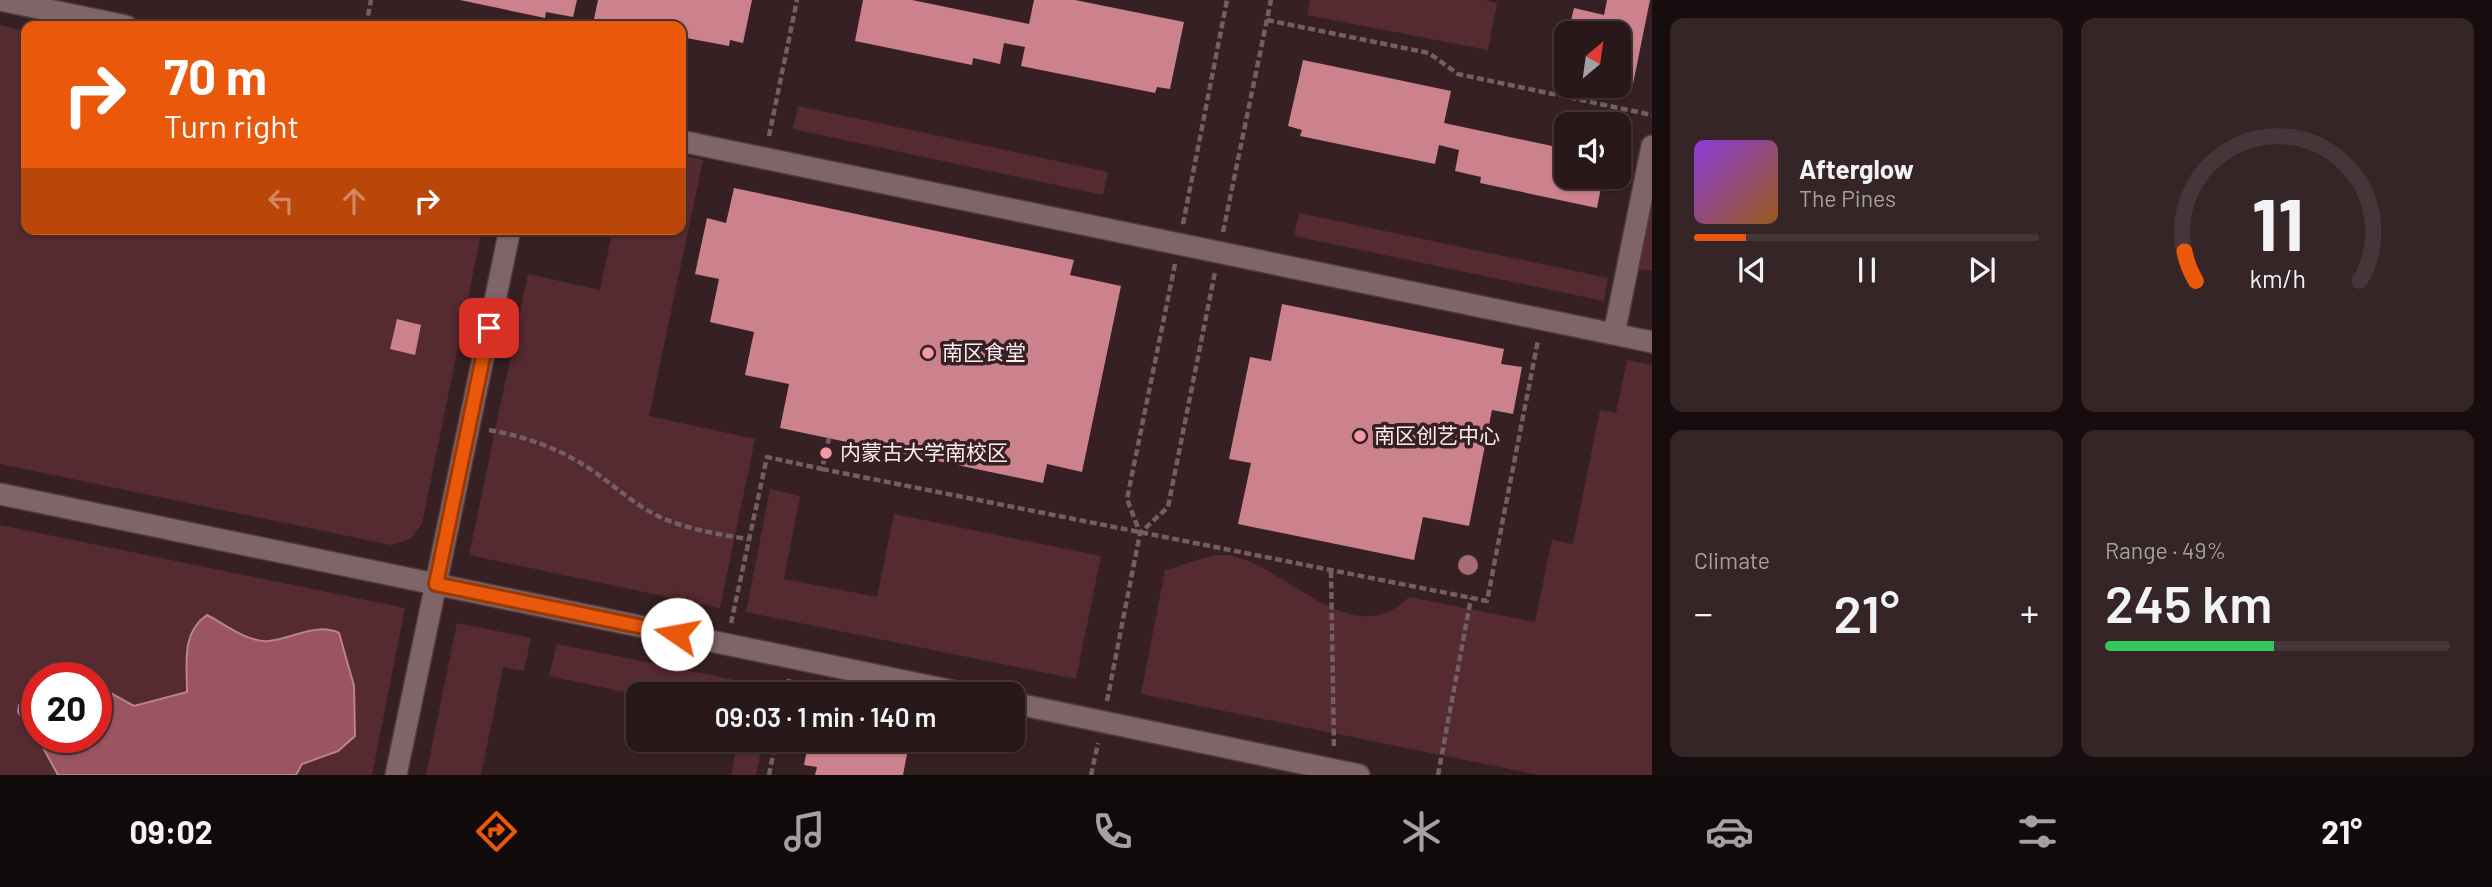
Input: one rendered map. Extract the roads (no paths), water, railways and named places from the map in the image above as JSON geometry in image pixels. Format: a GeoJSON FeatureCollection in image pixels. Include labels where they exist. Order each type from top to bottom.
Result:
{"type":"FeatureCollection","features":[{"type":"Feature","properties":{"kind":"lane"},"geometry":{"type":"LineString","coordinates":[[0,0],[102,21]]}},
{"type":"Feature","properties":{"kind":"lane"},"geometry":{"type":"LineString","coordinates":[[686,142],[1652,342]]}},
{"type":"Feature","properties":{"kind":"lane"},"geometry":{"type":"LineString","coordinates":[[1614,334],[1652,146]]}},
{"type":"Feature","properties":{"kind":"lane"},"geometry":{"type":"LineString","coordinates":[[396,775],[509,235]]}},
{"type":"Feature","properties":{"kind":"lane"},"geometry":{"type":"LineString","coordinates":[[0,494],[910,682]]}},
{"type":"Feature","properties":{"kind":"lane"},"geometry":{"type":"LineString","coordinates":[[1025,706],[1359,775]]}},
{"type":"Feature","properties":{"kind":"place","name":"南区食堂"},"geometry":{"type":"Point","coordinates":[928,353]}},
{"type":"Feature","properties":{"kind":"place","name":"南区创艺中心"},"geometry":{"type":"Point","coordinates":[1360,436]}},
{"type":"Feature","properties":{"kind":"place","name":"内蒙古大学南校区"},"geometry":{"type":"Point","coordinates":[826,453]}}]}
